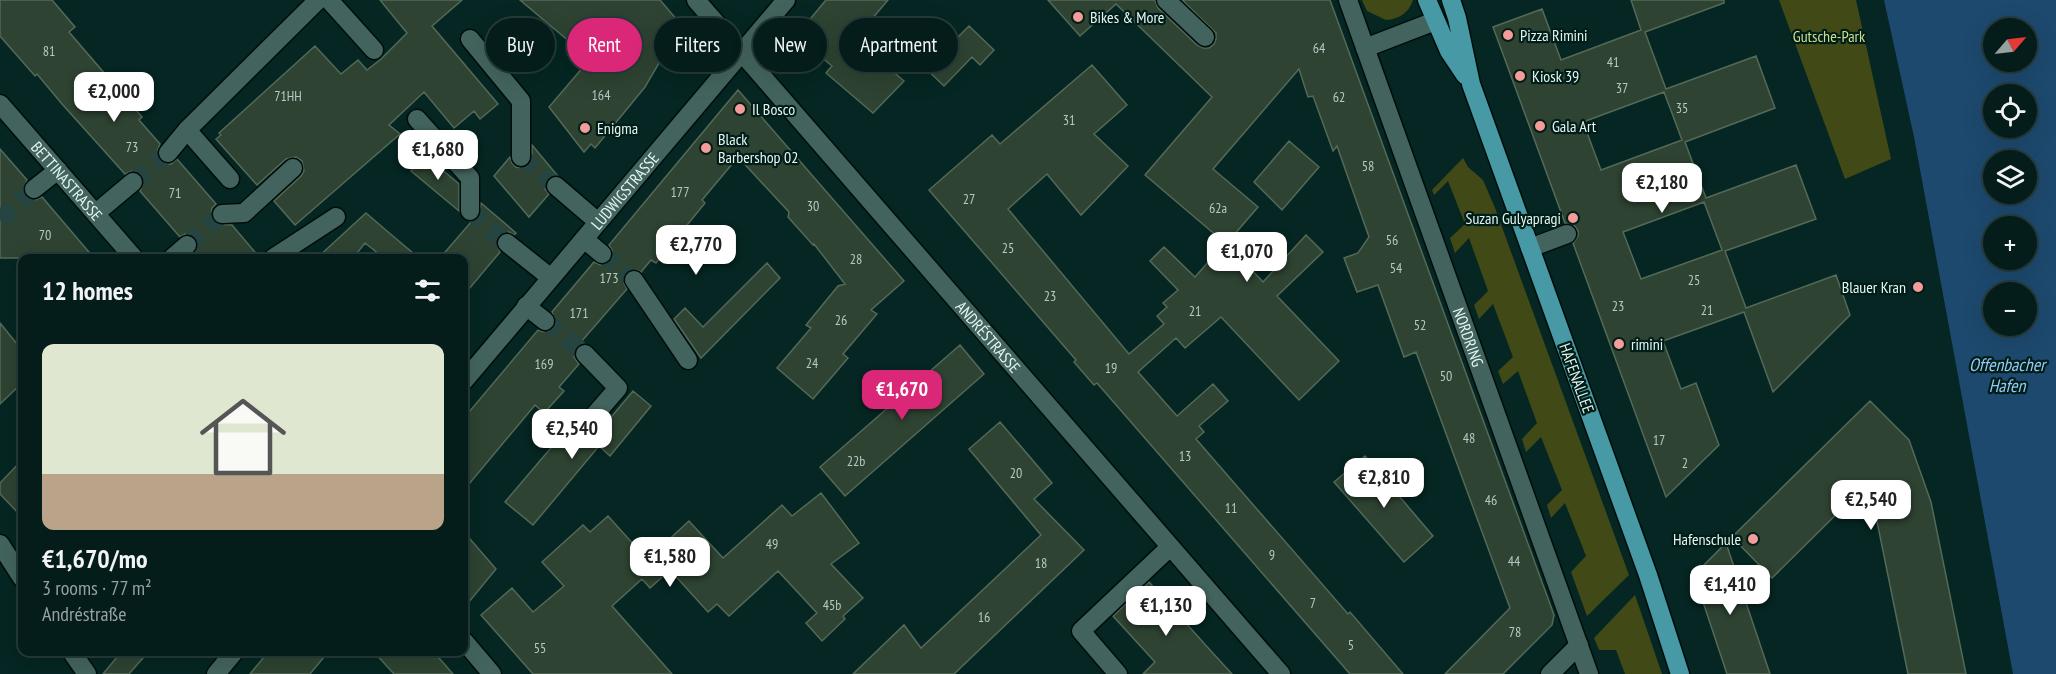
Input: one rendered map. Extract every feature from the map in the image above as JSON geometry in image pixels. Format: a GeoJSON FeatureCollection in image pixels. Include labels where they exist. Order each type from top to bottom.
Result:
{"type":"FeatureCollection","features":[{"type":"Feature","properties":{"kind":"main road","name":"HAFENALLEE"},"geometry":{"type":"LineString","coordinates":[[1427,0],[1449,51],[1471,84]]}},
{"type":"Feature","properties":{"kind":"main road","name":"HAFENALLEE"},"geometry":{"type":"LineString","coordinates":[[1451,0],[1471,84],[1648,576],[1680,674]]}},
{"type":"Feature","properties":{"kind":"street"},"geometry":{"type":"LineString","coordinates":[[168,153],[187,130],[318,0]]}},
{"type":"Feature","properties":{"kind":"street"},"geometry":{"type":"LineString","coordinates":[[329,0],[374,50]]}},
{"type":"Feature","properties":{"kind":"street","name":"ANDRÉSTRASSE"},"geometry":{"type":"LineString","coordinates":[[696,0],[1281,674]]}},
{"type":"Feature","properties":{"kind":"street","name":"LUDWIGSTRASSE"},"geometry":{"type":"LineString","coordinates":[[468,372],[584,239],[786,0]]}},
{"type":"Feature","properties":{"kind":"street"},"geometry":{"type":"LineString","coordinates":[[1166,0],[1204,37]]}},
{"type":"Feature","properties":{"kind":"street","name":"NORDRING"},"geometry":{"type":"LineString","coordinates":[[1348,0],[1589,674]]}},
{"type":"Feature","properties":{"kind":"street"},"geometry":{"type":"LineString","coordinates":[[1365,48],[1435,21]]}},
{"type":"Feature","properties":{"kind":"street"},"geometry":{"type":"LineString","coordinates":[[470,39],[521,101],[521,157]]}},
{"type":"Feature","properties":{"kind":"street","name":"BETTINASTRASSE"},"geometry":{"type":"LineString","coordinates":[[0,104],[131,254]]}},
{"type":"Feature","properties":{"kind":"street"},"geometry":{"type":"LineString","coordinates":[[417,119],[470,178],[470,212]]}},
{"type":"Feature","properties":{"kind":"street"},"geometry":{"type":"LineString","coordinates":[[187,130],[230,179]]}},
{"type":"Feature","properties":{"kind":"street"},"geometry":{"type":"LineString","coordinates":[[222,214],[244,213],[293,168]]}},
{"type":"Feature","properties":{"kind":"street"},"geometry":{"type":"LineString","coordinates":[[34,189],[58,170]]}},
{"type":"Feature","properties":{"kind":"street"},"geometry":{"type":"LineString","coordinates":[[96,213],[133,182]]}},
{"type":"Feature","properties":{"kind":"street"},"geometry":{"type":"LineString","coordinates":[[556,186],[598,222]]}},
{"type":"Feature","properties":{"kind":"street"},"geometry":{"type":"LineString","coordinates":[[279,254],[336,218]]}},
{"type":"Feature","properties":{"kind":"street"},"geometry":{"type":"LineString","coordinates":[[1530,248],[1567,234]]}},
{"type":"Feature","properties":{"kind":"street"},"geometry":{"type":"LineString","coordinates":[[584,239],[602,254]]}},
{"type":"Feature","properties":{"kind":"street"},"geometry":{"type":"LineString","coordinates":[[507,243],[550,278]]}},
{"type":"Feature","properties":{"kind":"street"},"geometry":{"type":"LineString","coordinates":[[177,254],[187,245]]}},
{"type":"Feature","properties":{"kind":"street"},"geometry":{"type":"LineString","coordinates":[[634,280],[688,360]]}},
{"type":"Feature","properties":{"kind":"street"},"geometry":{"type":"LineString","coordinates":[[526,306],[545,321]]}},
{"type":"Feature","properties":{"kind":"street"},"geometry":{"type":"LineString","coordinates":[[585,354],[618,388],[585,426]]}},
{"type":"Feature","properties":{"kind":"street"},"geometry":{"type":"LineString","coordinates":[[0,544],[18,572]]}},
{"type":"Feature","properties":{"kind":"street"},"geometry":{"type":"LineString","coordinates":[[1118,674],[1081,631],[1170,547]]}},
{"type":"Feature","properties":{"kind":"street"},"geometry":{"type":"LineString","coordinates":[[1550,674],[1579,645]]}},
{"type":"Feature","properties":{"kind":"street"},"geometry":{"type":"LineString","coordinates":[[468,646],[492,674]]}},
{"type":"Feature","properties":{"kind":"street"},"geometry":{"type":"LineString","coordinates":[[74,656],[87,674]]}},
{"type":"Feature","properties":{"kind":"street"},"geometry":{"type":"LineString","coordinates":[[216,674],[231,656]]}},
{"type":"Feature","properties":{"kind":"green space"},"geometry":{"type":"Polygon","coordinates":[[[1362,0],[1413,0],[1403,14],[1386,20],[1367,11],[1362,0]]]}},
{"type":"Feature","properties":{"kind":"green space","name":"Gutsche-Park"},"geometry":{"type":"Polygon","coordinates":[[[1779,0],[1856,0],[1891,159],[1845,179],[1779,0]]]}},
{"type":"Feature","properties":{"kind":"green space"},"geometry":{"type":"Polygon","coordinates":[[[1463,158],[1468,167],[1483,180],[1495,208],[1629,575],[1587,616],[1571,572],[1586,556],[1565,503],[1551,518],[1547,505],[1562,490],[1541,437],[1526,452],[1522,439],[1537,423],[1518,371],[1503,384],[1498,371],[1513,357],[1493,304],[1479,319],[1474,305],[1488,291],[1469,238],[1455,253],[1450,238],[1465,224],[1448,181],[1434,195],[1432,190],[1463,158]]]}},
{"type":"Feature","properties":{"kind":"green space"},"geometry":{"type":"Polygon","coordinates":[[[1635,595],[1662,674],[1625,674],[1616,650],[1599,650],[1594,638],[1635,595]]]}},
{"type":"Feature","properties":{"kind":"water","name":"Offenbacher Hafen"},"geometry":{"type":"Polygon","coordinates":[[[1884,0],[2056,0],[2056,674],[2013,674],[1914,137],[1884,0]]]}},
{"type":"Feature","properties":{"kind":"building"},"geometry":{"type":"Polygon","coordinates":[[[0,0],[52,0],[75,27],[69,32],[142,117],[139,120],[160,144],[157,152],[160,161],[171,164],[177,159],[216,204],[212,208],[213,221],[217,224],[232,225],[257,254],[195,254],[198,243],[195,237],[185,234],[180,237],[140,191],[144,181],[141,174],[132,171],[125,174],[37,74],[35,76],[0,36],[0,0]]]}},
{"type":"Feature","properties":{"kind":"building"},"geometry":{"type":"Polygon","coordinates":[[[380,0],[462,0],[432,26],[498,104],[480,119],[474,111],[454,128],[424,92],[389,125],[400,134],[295,225],[274,201],[301,176],[304,171],[302,161],[296,157],[286,159],[257,185],[216,139],[221,135],[219,133],[315,46],[341,74],[358,60],[367,70],[381,59],[407,33],[380,0]]]}},
{"type":"Feature","properties":{"kind":"building"},"geometry":{"type":"Polygon","coordinates":[[[520,0],[660,0],[675,18],[654,18],[654,72],[645,87],[595,148],[591,144],[584,152],[549,107],[579,72],[642,72],[642,18],[567,18],[567,40],[555,30],[555,18],[541,18],[520,0]]]}},
{"type":"Feature","properties":{"kind":"building"},"geometry":{"type":"Polygon","coordinates":[[[826,0],[888,0],[873,18],[839,18],[839,72],[894,72],[904,81],[873,113],[826,73],[832,66],[827,62],[827,18],[811,18],[826,0]]]}},
{"type":"Feature","properties":{"kind":"building"},"geometry":{"type":"Polygon","coordinates":[[[1048,0],[1155,0],[1158,8],[1197,45],[1209,48],[1214,44],[1216,33],[1182,0],[1330,0],[1554,615],[1552,625],[1503,674],[1445,674],[1510,608],[1416,352],[1404,357],[1378,285],[1357,292],[1344,258],[1358,253],[1369,237],[1337,146],[1333,151],[1313,96],[1308,97],[1299,69],[1213,169],[1258,207],[1227,243],[1263,282],[1306,235],[1323,252],[1277,296],[1339,361],[1299,400],[1221,317],[1185,348],[1176,338],[1138,372],[1177,416],[1213,384],[1228,401],[1199,426],[1204,432],[1196,439],[1403,674],[1350,674],[1097,383],[1094,385],[1074,362],[1076,360],[929,190],[992,135],[1000,144],[1092,65],[1127,105],[1094,134],[1128,166],[1081,215],[1047,174],[1008,209],[1129,354],[1164,324],[1157,316],[1167,307],[1163,303],[1178,290],[1150,261],[1164,247],[1195,277],[1225,243],[1145,175],[1212,97],[1116,4],[1080,36],[1048,0]]]}},
{"type":"Feature","properties":{"kind":"building"},"geometry":{"type":"Polygon","coordinates":[[[1631,0],[1724,0],[1724,3],[1645,32],[1666,89],[1756,56],[1775,108],[1685,142],[1706,198],[1796,165],[1816,219],[1725,251],[1746,308],[1836,275],[1850,315],[1773,392],[1744,312],[1663,341],[1681,389],[1696,383],[1719,445],[1666,497],[1573,243],[1578,236],[1578,231],[1574,225],[1565,223],[1493,27],[1542,9],[1561,60],[1641,30],[1631,0]],[[1664,92],[1583,122],[1601,170],[1682,140],[1664,92]],[[1704,202],[1623,232],[1641,279],[1722,250],[1704,202]]]}},
{"type":"Feature","properties":{"kind":"building"},"geometry":{"type":"Polygon","coordinates":[[[969,26],[994,50],[980,65],[972,57],[958,72],[958,37],[969,26]]]}},
{"type":"Feature","properties":{"kind":"building"},"geometry":{"type":"Polygon","coordinates":[[[929,72],[958,72],[944,86],[929,72]]]}},
{"type":"Feature","properties":{"kind":"building"},"geometry":{"type":"Polygon","coordinates":[[[738,90],[904,281],[871,310],[877,314],[843,354],[848,358],[813,399],[777,368],[811,328],[806,325],[838,286],[845,284],[814,244],[788,217],[789,212],[738,157],[702,200],[705,203],[656,263],[651,260],[641,272],[633,269],[624,275],[623,281],[627,289],[574,350],[574,357],[579,364],[559,387],[564,391],[544,413],[535,405],[468,485],[468,413],[538,330],[544,332],[553,328],[556,322],[552,312],[594,262],[601,265],[610,262],[613,255],[609,245],[738,90]]]}},
{"type":"Feature","properties":{"kind":"building"},"geometry":{"type":"Polygon","coordinates":[[[1289,141],[1319,167],[1282,210],[1254,182],[1289,141]]]}},
{"type":"Feature","properties":{"kind":"building"},"geometry":{"type":"Polygon","coordinates":[[[532,145],[557,175],[547,179],[545,189],[549,194],[529,217],[494,176],[510,157],[516,167],[527,166],[532,158],[532,145]]]}},
{"type":"Feature","properties":{"kind":"building"},"geometry":{"type":"Polygon","coordinates":[[[0,149],[27,180],[23,190],[26,196],[35,200],[42,197],[91,254],[18,254],[18,258],[0,258],[0,149]]]}},
{"type":"Feature","properties":{"kind":"building"},"geometry":{"type":"Polygon","coordinates":[[[426,156],[459,184],[459,211],[411,171],[426,156]]]}},
{"type":"Feature","properties":{"kind":"building"},"geometry":{"type":"Polygon","coordinates":[[[481,203],[516,233],[514,235],[503,232],[499,236],[496,242],[500,252],[468,290],[468,254],[443,254],[471,222],[479,217],[481,203]]]}},
{"type":"Feature","properties":{"kind":"building"},"geometry":{"type":"Polygon","coordinates":[[[366,213],[414,254],[379,254],[365,243],[356,254],[321,254],[366,213]]]}},
{"type":"Feature","properties":{"kind":"building"},"geometry":{"type":"Polygon","coordinates":[[[767,263],[780,278],[701,358],[674,319],[685,308],[703,327],[767,263]]]}},
{"type":"Feature","properties":{"kind":"building"},"geometry":{"type":"Polygon","coordinates":[[[0,323],[18,345],[18,387],[0,404],[0,323]]]}},
{"type":"Feature","properties":{"kind":"building"},"geometry":{"type":"Polygon","coordinates":[[[960,345],[984,374],[845,496],[820,467],[960,345]]]}},
{"type":"Feature","properties":{"kind":"building"},"geometry":{"type":"Polygon","coordinates":[[[633,391],[651,406],[610,456],[599,446],[533,525],[505,502],[572,423],[578,435],[592,440],[633,391]]]}},
{"type":"Feature","properties":{"kind":"building","name":"Hafenschule"},"geometry":{"type":"Polygon","coordinates":[[[1870,401],[1909,440],[1931,502],[1966,674],[1908,674],[1869,482],[1772,578],[1732,537],[1870,401]]]}},
{"type":"Feature","properties":{"kind":"building"},"geometry":{"type":"Polygon","coordinates":[[[1000,422],[1052,483],[1034,499],[1084,550],[954,674],[853,674],[904,625],[921,648],[1041,535],[969,449],[1000,422]]]}},
{"type":"Feature","properties":{"kind":"building"},"geometry":{"type":"Polygon","coordinates":[[[1365,456],[1433,536],[1404,562],[1334,482],[1365,456]]]}},
{"type":"Feature","properties":{"kind":"building"},"geometry":{"type":"Polygon","coordinates":[[[18,464],[18,513],[0,494],[0,483],[18,464]]]}},
{"type":"Feature","properties":{"kind":"building"},"geometry":{"type":"Polygon","coordinates":[[[821,493],[859,543],[831,564],[863,598],[843,616],[845,619],[822,641],[806,623],[817,613],[778,571],[729,616],[717,604],[708,612],[670,570],[650,588],[642,579],[612,606],[672,674],[533,674],[481,615],[512,588],[533,612],[564,586],[542,562],[583,525],[590,532],[608,516],[644,556],[647,553],[650,557],[689,521],[723,558],[782,505],[792,516],[821,493]]]}},
{"type":"Feature","properties":{"kind":"building"},"geometry":{"type":"Polygon","coordinates":[[[468,537],[496,569],[468,603],[468,537]]]}},
{"type":"Feature","properties":{"kind":"building"},"geometry":{"type":"Polygon","coordinates":[[[1726,543],[1770,674],[1727,674],[1694,575],[1726,543]]]}},
{"type":"Feature","properties":{"kind":"building"},"geometry":{"type":"Polygon","coordinates":[[[1149,582],[1232,674],[1143,674],[1155,662],[1113,616],[1149,582]]]}},
{"type":"Feature","properties":{"kind":"building"},"geometry":{"type":"Polygon","coordinates":[[[118,656],[145,656],[129,674],[103,674],[118,656]]]}},
{"type":"Feature","properties":{"kind":"building"},"geometry":{"type":"Polygon","coordinates":[[[265,656],[325,656],[310,674],[250,674],[265,656]]]}},
{"type":"Feature","properties":{"kind":"building"},"geometry":{"type":"Polygon","coordinates":[[[378,656],[437,656],[453,674],[394,674],[378,656]]]}},
{"type":"Feature","properties":{"kind":"tunnel"},"geometry":{"type":"LineString","coordinates":[[133,182],[168,153]]}},
{"type":"Feature","properties":{"kind":"tunnel"},"geometry":{"type":"LineString","coordinates":[[521,157],[556,186]]}},
{"type":"Feature","properties":{"kind":"tunnel"},"geometry":{"type":"LineString","coordinates":[[0,220],[34,189]]}},
{"type":"Feature","properties":{"kind":"tunnel"},"geometry":{"type":"LineString","coordinates":[[470,211],[507,243]]}},
{"type":"Feature","properties":{"kind":"tunnel"},"geometry":{"type":"LineString","coordinates":[[187,245],[222,214]]}},
{"type":"Feature","properties":{"kind":"tunnel"},"geometry":{"type":"LineString","coordinates":[[602,254],[634,280]]}},
{"type":"Feature","properties":{"kind":"tunnel"},"geometry":{"type":"LineString","coordinates":[[545,321],[585,354]]}},
{"type":"Feature","properties":{"kind":"place","name":"Bikes & More"},"geometry":{"type":"Point","coordinates":[1078,17]}},
{"type":"Feature","properties":{"kind":"place","name":"Pizza Rimini"},"geometry":{"type":"Point","coordinates":[1508,35]}},
{"type":"Feature","properties":{"kind":"place","name":"Kiosk 39"},"geometry":{"type":"Point","coordinates":[1520,76]}},
{"type":"Feature","properties":{"kind":"place","name":"Il Bosco"},"geometry":{"type":"Point","coordinates":[740,109]}},
{"type":"Feature","properties":{"kind":"place","name":"Gala Art"},"geometry":{"type":"Point","coordinates":[1540,126]}},
{"type":"Feature","properties":{"kind":"place","name":"Enigma"},"geometry":{"type":"Point","coordinates":[585,128]}},
{"type":"Feature","properties":{"kind":"place","name":"Black Barbershop 02"},"geometry":{"type":"Point","coordinates":[706,148]}},
{"type":"Feature","properties":{"kind":"place","name":"Suzan Gulyapragi"},"geometry":{"type":"Point","coordinates":[1573,218]}},
{"type":"Feature","properties":{"kind":"place","name":"Blauer Kran"},"geometry":{"type":"Point","coordinates":[1918,287]}},
{"type":"Feature","properties":{"kind":"place","name":"rimini"},"geometry":{"type":"Point","coordinates":[1619,344]}},
{"type":"Feature","properties":{"kind":"place","name":"Hafenschule"},"geometry":{"type":"Point","coordinates":[1753,539]}}]}
